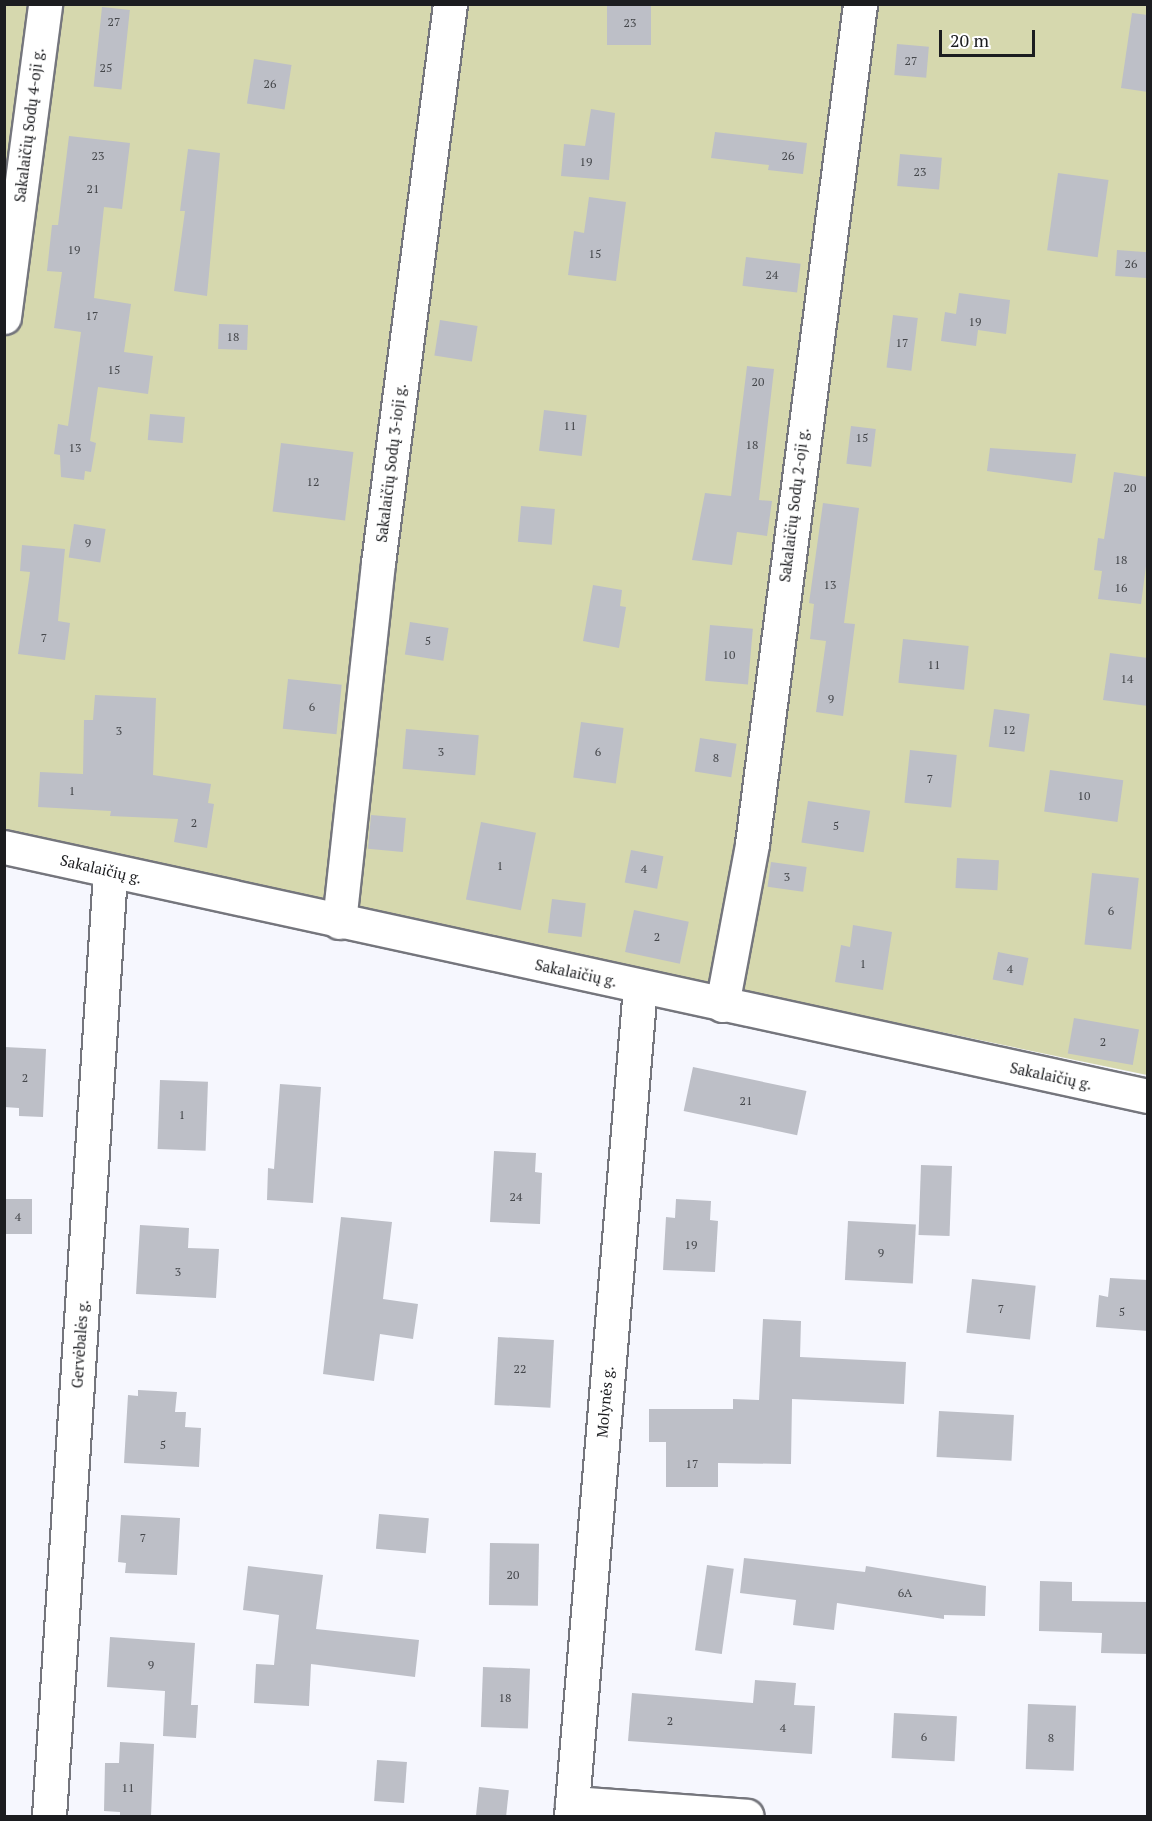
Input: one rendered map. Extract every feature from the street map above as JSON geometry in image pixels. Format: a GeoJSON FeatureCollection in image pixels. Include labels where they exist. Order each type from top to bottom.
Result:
{"type":"FeatureCollection","features":[{"type":"Feature","properties":{"kind":"street","name":"Sakalaičių Sodų 4-oji g."},"geometry":{"type":"LineString","coordinates":[[4,317],[45,4]]}},
{"type":"Feature","properties":{"kind":"street","name":"Sakalaičių Sodų 3-ioji g."},"geometry":{"type":"LineString","coordinates":[[339,922],[378,563],[450,4]]}},
{"type":"Feature","properties":{"kind":"street","name":"Sakalaičių Sodų 2-oji g."},"geometry":{"type":"LineString","coordinates":[[722,1005],[752,844],[860,4]]}},
{"type":"Feature","properties":{"kind":"street","name":"Sakalaičių g."},"geometry":{"type":"LineString","coordinates":[[4,847],[722,1005],[1147,1089]]}},
{"type":"Feature","properties":{"kind":"street","name":"Gervėbalės g."},"geometry":{"type":"LineString","coordinates":[[49,1816],[110,872]]}},
{"type":"Feature","properties":{"kind":"street","name":"Molynės g."},"geometry":{"type":"LineString","coordinates":[[572,1810],[640,987]]}},
{"type":"Feature","properties":{"kind":"street"},"geometry":{"type":"LineString","coordinates":[[572,1810],[747,1816]]}},
{"type":"Feature","properties":{"kind":"green space"},"geometry":{"type":"Polygon","coordinates":[[[5,5],[1147,5],[1147,1075],[749,992],[5,829],[5,5]]]}},
{"type":"Feature","properties":{"kind":"building"},"geometry":{"type":"Polygon","coordinates":[[[607,4],[651,4],[651,45],[607,45],[607,4]]]}},
{"type":"Feature","properties":{"kind":"building"},"geometry":{"type":"Polygon","coordinates":[[[102,7],[130,10],[121,89],[94,87],[102,7]]]}},
{"type":"Feature","properties":{"kind":"building"},"geometry":{"type":"Polygon","coordinates":[[[1132,13],[1148,15],[1148,92],[1121,88],[1132,13]]]}},
{"type":"Feature","properties":{"kind":"building"},"geometry":{"type":"Polygon","coordinates":[[[897,44],[929,47],[926,78],[894,75],[897,44]]]}},
{"type":"Feature","properties":{"kind":"building"},"geometry":{"type":"Polygon","coordinates":[[[254,59],[292,65],[284,109],[247,103],[254,59]]]}},
{"type":"Feature","properties":{"kind":"building"},"geometry":{"type":"Polygon","coordinates":[[[591,109],[615,113],[609,180],[561,176],[564,144],[585,146],[591,109]]]}},
{"type":"Feature","properties":{"kind":"building"},"geometry":{"type":"Polygon","coordinates":[[[715,132],[807,143],[803,174],[768,170],[769,165],[711,158],[715,132]]]}},
{"type":"Feature","properties":{"kind":"building"},"geometry":{"type":"Polygon","coordinates":[[[69,136],[130,143],[122,209],[104,207],[94,298],[131,304],[124,352],[153,356],[148,394],[98,387],[90,441],[96,443],[91,472],[85,471],[84,480],[61,477],[60,455],[54,454],[58,424],[68,426],[81,332],[54,328],[62,272],[47,271],[52,225],[58,225],[69,136]]]}},
{"type":"Feature","properties":{"kind":"building"},"geometry":{"type":"Polygon","coordinates":[[[188,149],[220,153],[207,296],[174,291],[185,211],[180,211],[188,149]]]}},
{"type":"Feature","properties":{"kind":"building"},"geometry":{"type":"Polygon","coordinates":[[[900,154],[942,158],[939,190],[897,186],[900,154]]]}},
{"type":"Feature","properties":{"kind":"building"},"geometry":{"type":"Polygon","coordinates":[[[1058,173],[1109,180],[1098,257],[1047,250],[1058,173]]]}},
{"type":"Feature","properties":{"kind":"building"},"geometry":{"type":"Polygon","coordinates":[[[589,197],[626,202],[616,281],[568,275],[574,231],[584,233],[589,197]]]}},
{"type":"Feature","properties":{"kind":"building"},"geometry":{"type":"Polygon","coordinates":[[[1117,250],[1148,252],[1146,278],[1115,276],[1117,250]]]}},
{"type":"Feature","properties":{"kind":"building"},"geometry":{"type":"Polygon","coordinates":[[[746,257],[801,264],[797,292],[742,286],[746,257]]]}},
{"type":"Feature","properties":{"kind":"building"},"geometry":{"type":"Polygon","coordinates":[[[959,293],[1010,300],[1006,334],[978,330],[976,346],[941,341],[945,312],[956,314],[959,293]]]}},
{"type":"Feature","properties":{"kind":"building"},"geometry":{"type":"Polygon","coordinates":[[[893,315],[918,318],[911,371],[887,368],[893,315]]]}},
{"type":"Feature","properties":{"kind":"building"},"geometry":{"type":"Polygon","coordinates":[[[440,320],[478,326],[472,362],[434,356],[440,320]]]}},
{"type":"Feature","properties":{"kind":"building"},"geometry":{"type":"Polygon","coordinates":[[[219,324],[248,325],[247,350],[218,349],[219,324]]]}},
{"type":"Feature","properties":{"kind":"building"},"geometry":{"type":"Polygon","coordinates":[[[747,366],[774,369],[759,500],[772,501],[767,536],[737,532],[732,565],[692,560],[705,493],[731,496],[747,366]]]}},
{"type":"Feature","properties":{"kind":"building"},"geometry":{"type":"Polygon","coordinates":[[[544,410],[587,415],[582,456],[539,451],[544,410]]]}},
{"type":"Feature","properties":{"kind":"building"},"geometry":{"type":"Polygon","coordinates":[[[150,414],[185,417],[183,443],[148,440],[150,414]]]}},
{"type":"Feature","properties":{"kind":"building"},"geometry":{"type":"Polygon","coordinates":[[[851,426],[876,429],[871,467],[846,464],[851,426]]]}},
{"type":"Feature","properties":{"kind":"building"},"geometry":{"type":"Polygon","coordinates":[[[281,443],[353,452],[345,520],[273,511],[281,443]]]}},
{"type":"Feature","properties":{"kind":"building"},"geometry":{"type":"Polygon","coordinates":[[[990,448],[1076,454],[1072,483],[987,471],[990,448]]]}},
{"type":"Feature","properties":{"kind":"building"},"geometry":{"type":"Polygon","coordinates":[[[1114,472],[1148,477],[1148,551],[1141,604],[1098,599],[1102,571],[1094,570],[1098,538],[1104,539],[1114,472]]]}},
{"type":"Feature","properties":{"kind":"building"},"geometry":{"type":"Polygon","coordinates":[[[823,503],[859,508],[844,623],[855,624],[843,716],[816,712],[826,641],[810,639],[814,604],[809,603],[823,503]]]}},
{"type":"Feature","properties":{"kind":"building"},"geometry":{"type":"Polygon","coordinates":[[[521,506],[555,509],[552,545],[518,542],[521,506]]]}},
{"type":"Feature","properties":{"kind":"building"},"geometry":{"type":"Polygon","coordinates":[[[74,524],[106,529],[100,563],[69,558],[74,524]]]}},
{"type":"Feature","properties":{"kind":"building"},"geometry":{"type":"Polygon","coordinates":[[[22,545],[65,549],[58,621],[70,623],[65,660],[18,654],[30,572],[20,571],[22,545]]]}},
{"type":"Feature","properties":{"kind":"building"},"geometry":{"type":"Polygon","coordinates":[[[593,585],[622,590],[620,606],[626,607],[619,648],[583,641],[593,585]]]}},
{"type":"Feature","properties":{"kind":"building"},"geometry":{"type":"Polygon","coordinates":[[[410,622],[449,628],[443,661],[405,655],[410,622]]]}},
{"type":"Feature","properties":{"kind":"building"},"geometry":{"type":"Polygon","coordinates":[[[710,625],[753,629],[748,685],[705,681],[710,625]]]}},
{"type":"Feature","properties":{"kind":"building"},"geometry":{"type":"Polygon","coordinates":[[[903,639],[969,646],[964,690],[898,683],[903,639]]]}},
{"type":"Feature","properties":{"kind":"building"},"geometry":{"type":"Polygon","coordinates":[[[1110,653],[1148,658],[1148,706],[1103,700],[1110,653]]]}},
{"type":"Feature","properties":{"kind":"building"},"geometry":{"type":"Polygon","coordinates":[[[288,679],[342,685],[336,734],[283,729],[288,679]]]}},
{"type":"Feature","properties":{"kind":"building"},"geometry":{"type":"Polygon","coordinates":[[[95,695],[156,698],[153,775],[211,784],[208,803],[214,804],[207,848],[174,842],[178,819],[110,816],[111,811],[38,807],[40,772],[83,774],[84,720],[93,720],[95,695]]]}},
{"type":"Feature","properties":{"kind":"building"},"geometry":{"type":"Polygon","coordinates":[[[994,709],[1030,714],[1024,752],[989,747],[994,709]]]}},
{"type":"Feature","properties":{"kind":"building"},"geometry":{"type":"Polygon","coordinates":[[[581,722],[624,728],[616,783],[573,777],[581,722]]]}},
{"type":"Feature","properties":{"kind":"building"},"geometry":{"type":"Polygon","coordinates":[[[406,729],[479,735],[475,775],[403,769],[406,729]]]}},
{"type":"Feature","properties":{"kind":"building"},"geometry":{"type":"Polygon","coordinates":[[[700,738],[737,744],[731,777],[695,772],[700,738]]]}},
{"type":"Feature","properties":{"kind":"building"},"geometry":{"type":"Polygon","coordinates":[[[910,750],[957,755],[951,808],[904,803],[910,750]]]}},
{"type":"Feature","properties":{"kind":"building"},"geometry":{"type":"Polygon","coordinates":[[[1050,770],[1123,780],[1117,822],[1044,812],[1050,770]]]}},
{"type":"Feature","properties":{"kind":"building"},"geometry":{"type":"Polygon","coordinates":[[[808,801],[870,811],[864,852],[801,842],[808,801]]]}},
{"type":"Feature","properties":{"kind":"building"},"geometry":{"type":"Polygon","coordinates":[[[371,815],[406,818],[403,852],[368,849],[371,815]]]}},
{"type":"Feature","properties":{"kind":"building"},"geometry":{"type":"Polygon","coordinates":[[[481,822],[536,833],[521,910],[466,900],[481,822]]]}},
{"type":"Feature","properties":{"kind":"building"},"geometry":{"type":"Polygon","coordinates":[[[631,850],[663,856],[657,889],[625,882],[631,850]]]}},
{"type":"Feature","properties":{"kind":"building"},"geometry":{"type":"Polygon","coordinates":[[[957,858],[999,860],[997,890],[955,888],[957,858]]]}},
{"type":"Feature","properties":{"kind":"building"},"geometry":{"type":"Polygon","coordinates":[[[771,862],[807,867],[803,892],[768,887],[771,862]]]}},
{"type":"Feature","properties":{"kind":"building"},"geometry":{"type":"Polygon","coordinates":[[[1092,873],[1139,878],[1131,950],[1084,945],[1092,873]]]}},
{"type":"Feature","properties":{"kind":"building"},"geometry":{"type":"Polygon","coordinates":[[[552,899],[586,903],[582,937],[548,933],[552,899]]]}},
{"type":"Feature","properties":{"kind":"building"},"geometry":{"type":"Polygon","coordinates":[[[634,910],[689,922],[680,964],[625,952],[634,910]]]}},
{"type":"Feature","properties":{"kind":"building"},"geometry":{"type":"Polygon","coordinates":[[[853,925],[892,932],[883,990],[835,982],[841,945],[850,947],[853,925]]]}},
{"type":"Feature","properties":{"kind":"building"},"geometry":{"type":"Polygon","coordinates":[[[998,952],[1028,958],[1023,985],[993,979],[998,952]]]}},
{"type":"Feature","properties":{"kind":"building"},"geometry":{"type":"Polygon","coordinates":[[[1074,1018],[1139,1029],[1133,1065],[1068,1053],[1074,1018]]]}},
{"type":"Feature","properties":{"kind":"building"},"geometry":{"type":"Polygon","coordinates":[[[4,1047],[46,1049],[43,1117],[19,1116],[19,1108],[4,1107],[4,1047]]]}},
{"type":"Feature","properties":{"kind":"building"},"geometry":{"type":"Polygon","coordinates":[[[693,1067],[806,1091],[797,1135],[684,1111],[693,1067]]]}},
{"type":"Feature","properties":{"kind":"building"},"geometry":{"type":"Polygon","coordinates":[[[160,1080],[208,1082],[206,1151],[158,1149],[160,1080]]]}},
{"type":"Feature","properties":{"kind":"building"},"geometry":{"type":"Polygon","coordinates":[[[280,1084],[321,1087],[313,1203],[267,1200],[268,1168],[274,1169],[280,1084]]]}},
{"type":"Feature","properties":{"kind":"building"},"geometry":{"type":"Polygon","coordinates":[[[494,1151],[536,1153],[535,1172],[542,1173],[540,1224],[490,1222],[494,1151]]]}},
{"type":"Feature","properties":{"kind":"building"},"geometry":{"type":"Polygon","coordinates":[[[921,1165],[952,1166],[950,1236],[919,1235],[921,1165]]]}},
{"type":"Feature","properties":{"kind":"building"},"geometry":{"type":"Polygon","coordinates":[[[4,1199],[32,1199],[32,1234],[4,1234],[4,1199]]]}},
{"type":"Feature","properties":{"kind":"building"},"geometry":{"type":"Polygon","coordinates":[[[676,1199],[711,1201],[710,1220],[718,1221],[715,1272],[663,1270],[666,1217],[675,1218],[676,1199]]]}},
{"type":"Feature","properties":{"kind":"building"},"geometry":{"type":"Polygon","coordinates":[[[341,1217],[392,1222],[383,1299],[418,1304],[413,1339],[380,1334],[374,1381],[323,1374],[341,1217]]]}},
{"type":"Feature","properties":{"kind":"building"},"geometry":{"type":"Polygon","coordinates":[[[848,1221],[916,1225],[913,1283],[845,1280],[848,1221]]]}},
{"type":"Feature","properties":{"kind":"building"},"geometry":{"type":"Polygon","coordinates":[[[140,1225],[189,1228],[188,1248],[219,1249],[216,1298],[136,1294],[140,1225]]]}},
{"type":"Feature","properties":{"kind":"building"},"geometry":{"type":"Polygon","coordinates":[[[1110,1278],[1148,1280],[1148,1331],[1096,1327],[1099,1295],[1108,1297],[1110,1278]]]}},
{"type":"Feature","properties":{"kind":"building"},"geometry":{"type":"Polygon","coordinates":[[[972,1279],[1036,1286],[1030,1339],[966,1333],[972,1279]]]}},
{"type":"Feature","properties":{"kind":"building"},"geometry":{"type":"Polygon","coordinates":[[[763,1319],[801,1321],[800,1357],[906,1362],[904,1404],[792,1399],[791,1464],[718,1463],[718,1487],[666,1487],[666,1442],[649,1442],[649,1409],[733,1409],[733,1399],[759,1400],[763,1319]]]}},
{"type":"Feature","properties":{"kind":"building"},"geometry":{"type":"Polygon","coordinates":[[[498,1337],[554,1340],[550,1408],[494,1405],[498,1337]]]}},
{"type":"Feature","properties":{"kind":"building"},"geometry":{"type":"Polygon","coordinates":[[[138,1390],[177,1392],[175,1412],[186,1412],[185,1427],[201,1428],[199,1467],[124,1463],[128,1395],[138,1396],[138,1390]]]}},
{"type":"Feature","properties":{"kind":"building"},"geometry":{"type":"Polygon","coordinates":[[[939,1411],[1014,1415],[1011,1461],[937,1457],[939,1411]]]}},
{"type":"Feature","properties":{"kind":"building"},"geometry":{"type":"Polygon","coordinates":[[[379,1514],[429,1518],[426,1553],[376,1549],[379,1514]]]}},
{"type":"Feature","properties":{"kind":"building"},"geometry":{"type":"Polygon","coordinates":[[[121,1515],[180,1518],[177,1575],[125,1573],[126,1563],[118,1562],[121,1515]]]}},
{"type":"Feature","properties":{"kind":"building"},"geometry":{"type":"Polygon","coordinates":[[[490,1543],[539,1544],[538,1606],[489,1605],[490,1543]]]}},
{"type":"Feature","properties":{"kind":"building"},"geometry":{"type":"Polygon","coordinates":[[[744,1558],[865,1572],[866,1566],[986,1586],[985,1616],[944,1615],[944,1619],[837,1603],[834,1630],[793,1625],[796,1600],[740,1593],[744,1558]]]}},
{"type":"Feature","properties":{"kind":"building"},"geometry":{"type":"Polygon","coordinates":[[[707,1565],[734,1569],[722,1654],[695,1650],[707,1565]]]}},
{"type":"Feature","properties":{"kind":"building"},"geometry":{"type":"Polygon","coordinates":[[[248,1566],[323,1575],[316,1629],[419,1640],[415,1677],[311,1664],[309,1706],[254,1703],[256,1664],[274,1665],[279,1615],[243,1610],[248,1566]]]}},
{"type":"Feature","properties":{"kind":"building"},"geometry":{"type":"Polygon","coordinates":[[[1040,1581],[1072,1582],[1072,1601],[1148,1602],[1148,1654],[1101,1653],[1102,1633],[1039,1631],[1040,1581]]]}},
{"type":"Feature","properties":{"kind":"building"},"geometry":{"type":"Polygon","coordinates":[[[110,1637],[195,1643],[191,1705],[198,1705],[196,1738],[163,1736],[165,1691],[107,1687],[110,1637]]]}},
{"type":"Feature","properties":{"kind":"building"},"geometry":{"type":"Polygon","coordinates":[[[483,1667],[530,1669],[528,1729],[481,1727],[483,1667]]]}},
{"type":"Feature","properties":{"kind":"building"},"geometry":{"type":"Polygon","coordinates":[[[755,1680],[796,1683],[794,1705],[815,1706],[812,1754],[628,1741],[632,1693],[753,1703],[755,1680]]]}},
{"type":"Feature","properties":{"kind":"building"},"geometry":{"type":"Polygon","coordinates":[[[1028,1704],[1076,1706],[1074,1771],[1026,1769],[1028,1704]]]}},
{"type":"Feature","properties":{"kind":"building"},"geometry":{"type":"Polygon","coordinates":[[[894,1713],[957,1716],[955,1761],[892,1758],[894,1713]]]}},
{"type":"Feature","properties":{"kind":"building"},"geometry":{"type":"Polygon","coordinates":[[[120,1742],[154,1744],[151,1816],[120,1816],[120,1812],[104,1811],[105,1763],[119,1763],[120,1742]]]}},
{"type":"Feature","properties":{"kind":"building"},"geometry":{"type":"Polygon","coordinates":[[[377,1760],[407,1762],[404,1803],[374,1801],[377,1760]]]}},
{"type":"Feature","properties":{"kind":"building"},"geometry":{"type":"Polygon","coordinates":[[[479,1787],[509,1790],[506,1816],[476,1816],[479,1787]]]}}]}
